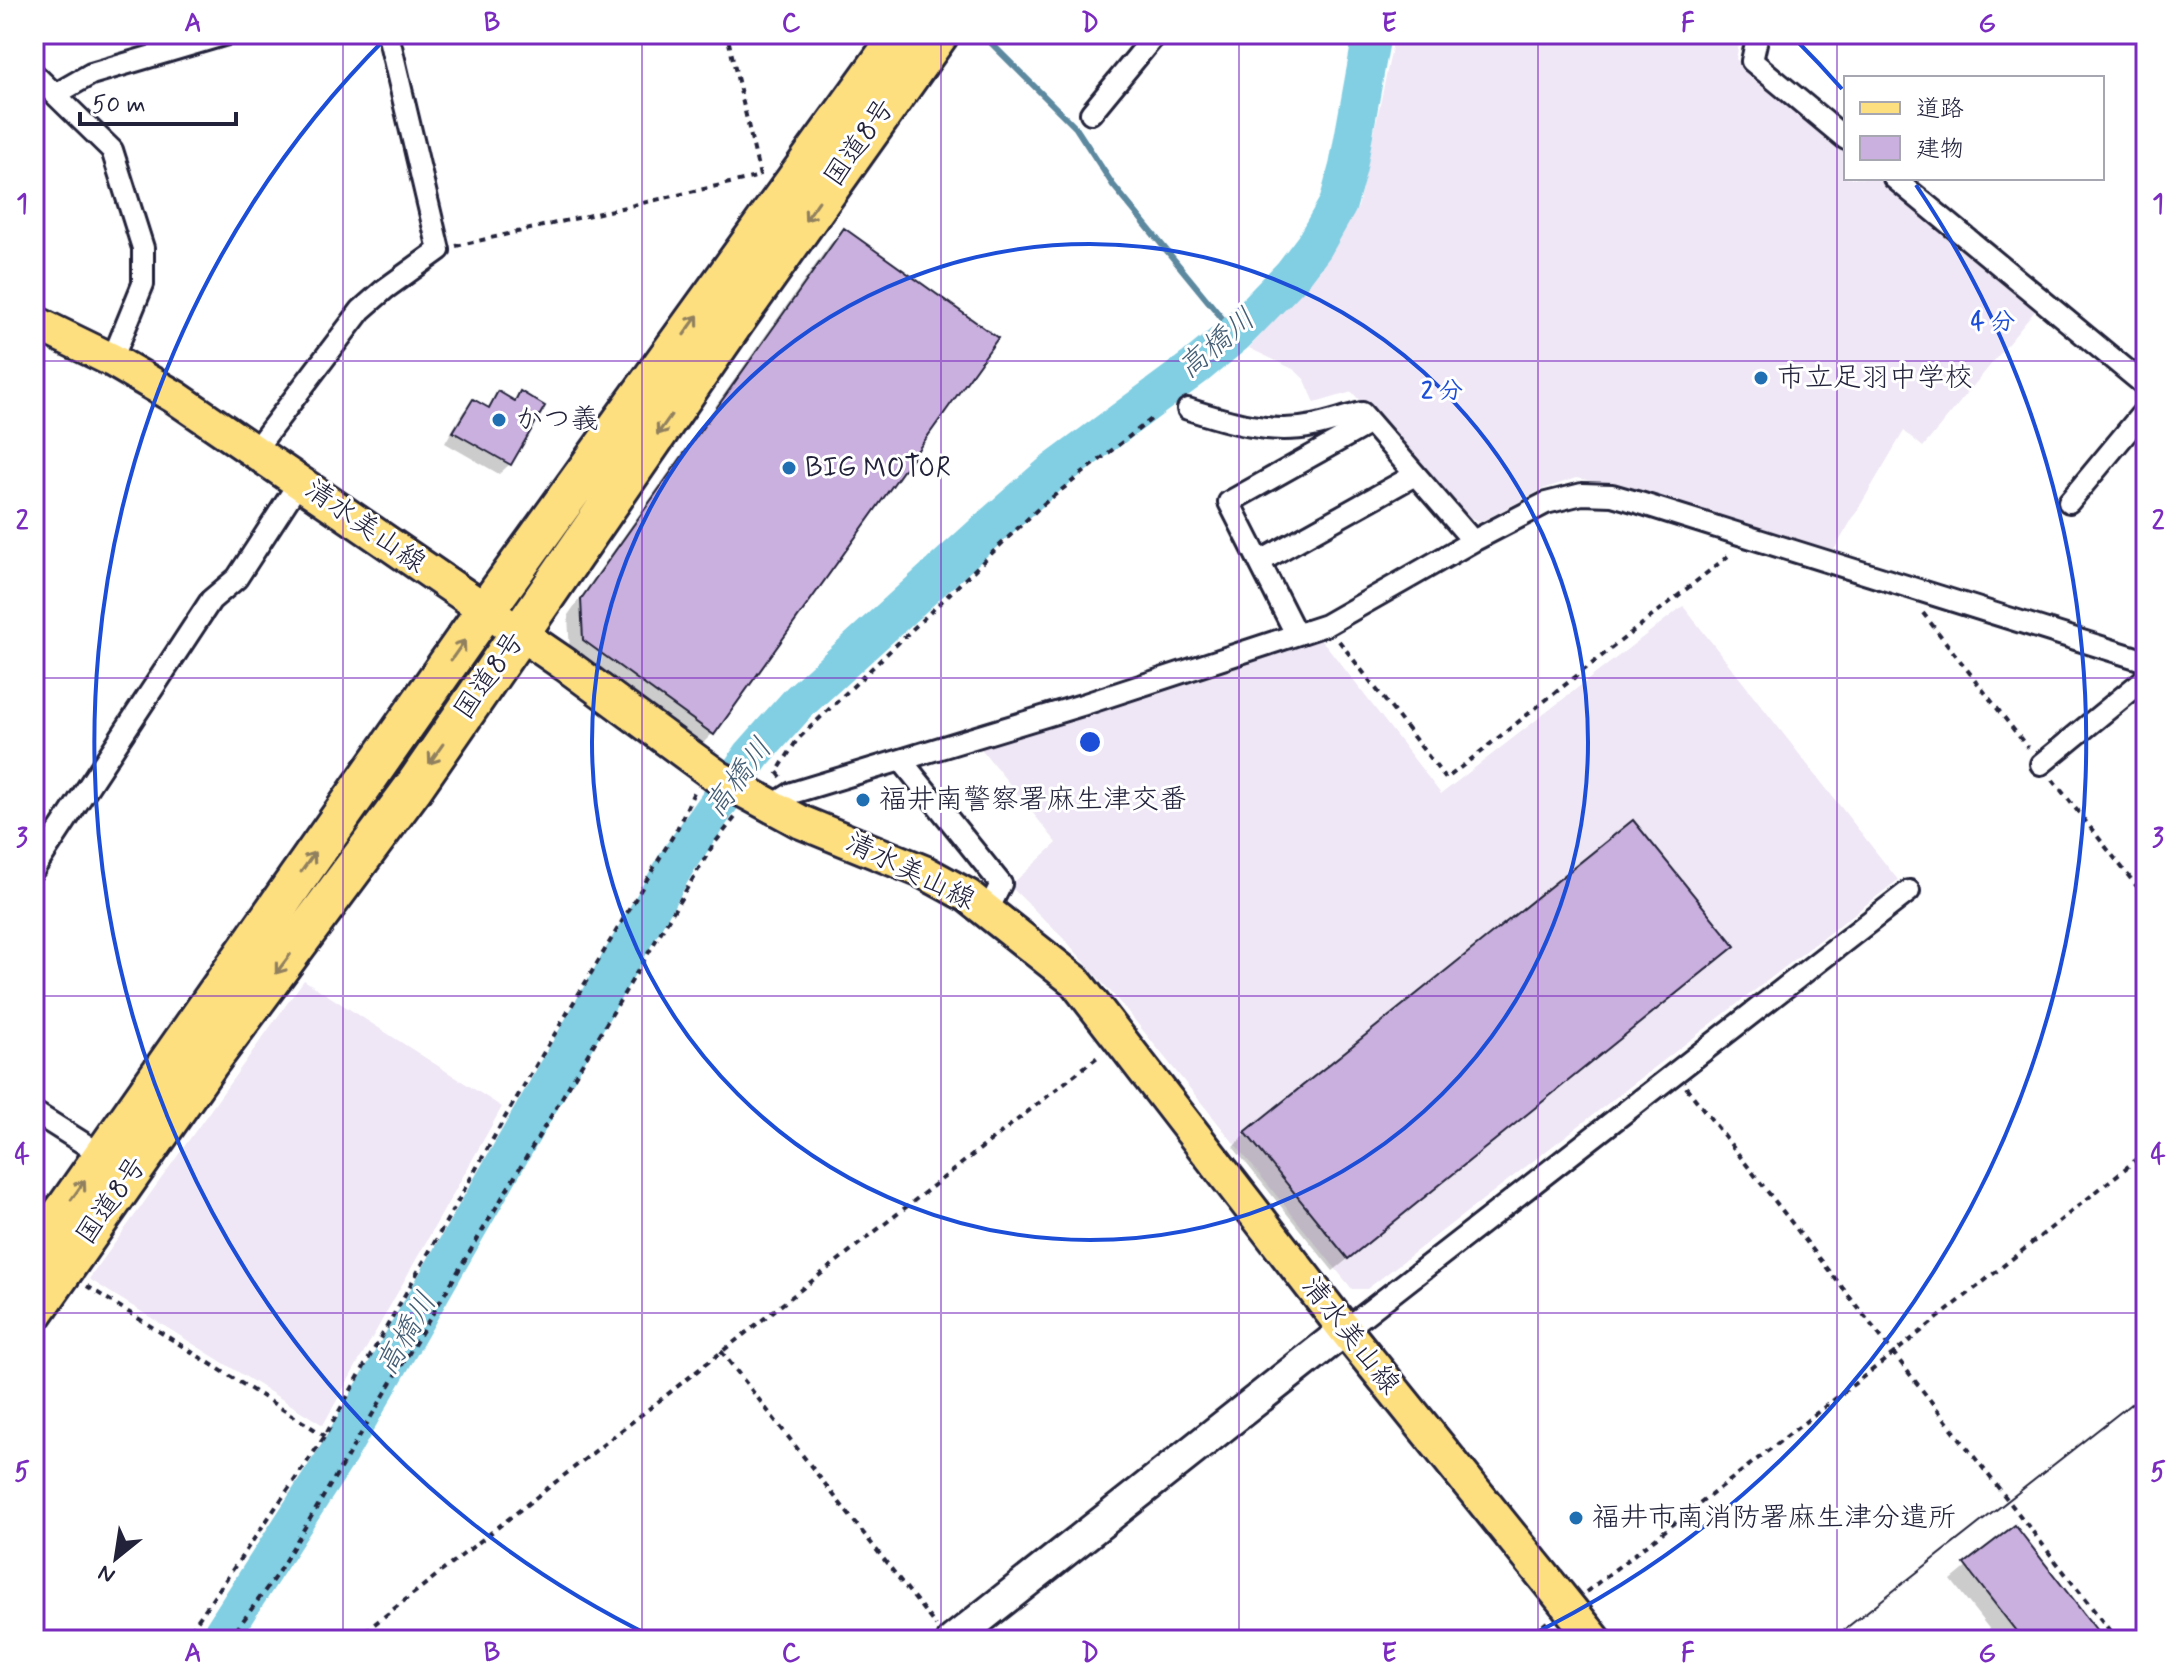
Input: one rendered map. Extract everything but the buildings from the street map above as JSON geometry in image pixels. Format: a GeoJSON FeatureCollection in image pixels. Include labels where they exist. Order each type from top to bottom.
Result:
{"type":"FeatureCollection","features":[{"type":"Feature","properties":{"kind":"highway","name":"国道8号"},"geometry":{"type":"LineString","coordinates":[[34,1312],[48,1262],[102,1155],[485,611],[901,34]]}},
{"type":"Feature","properties":{"kind":"highway","name":"国道8号"},"geometry":{"type":"LineString","coordinates":[[48,1262],[208,1064],[413,788],[779,258],[939,34]]}},
{"type":"Feature","properties":{"kind":"main road","name":"清水美山線"},"geometry":{"type":"LineString","coordinates":[[34,322],[112,360],[255,450],[712,773],[924,872],[968,896],[1075,981],[1345,1330],[1595,1640]]}},
{"type":"Feature","properties":{"kind":"street"},"geometry":{"type":"LineString","coordinates":[[56,94],[91,74],[227,34]]}},
{"type":"Feature","properties":{"kind":"street"},"geometry":{"type":"LineString","coordinates":[[255,450],[361,310],[439,250],[388,34]]}},
{"type":"Feature","properties":{"kind":"street"},"geometry":{"type":"LineString","coordinates":[[1091,113],[1156,34]]}},
{"type":"Feature","properties":{"kind":"street"},"geometry":{"type":"LineString","coordinates":[[1758,34],[1752,61],[1844,137]]}},
{"type":"Feature","properties":{"kind":"street"},"geometry":{"type":"LineString","coordinates":[[34,74],[112,150],[143,248],[143,284],[112,360]]}},
{"type":"Feature","properties":{"kind":"street"},"geometry":{"type":"LineString","coordinates":[[1896,180],[2146,386]]}},
{"type":"Feature","properties":{"kind":"street"},"geometry":{"type":"LineString","coordinates":[[1188,409],[1233,423],[1274,428],[1310,427],[1362,413],[1473,541]]}},
{"type":"Feature","properties":{"kind":"street"},"geometry":{"type":"LineString","coordinates":[[2069,502],[2146,409]]}},
{"type":"Feature","properties":{"kind":"street"},"geometry":{"type":"LineString","coordinates":[[1296,634],[1229,502],[1370,423]]}},
{"type":"Feature","properties":{"kind":"street"},"geometry":{"type":"LineString","coordinates":[[1261,561],[1415,475]]}},
{"type":"Feature","properties":{"kind":"street"},"geometry":{"type":"LineString","coordinates":[[34,869],[211,600],[237,578],[300,481]]}},
{"type":"Feature","properties":{"kind":"street"},"geometry":{"type":"LineString","coordinates":[[771,799],[1082,705],[1326,625],[1546,503],[1582,494],[1612,495],[1640,503],[2146,661]]}},
{"type":"Feature","properties":{"kind":"street"},"geometry":{"type":"LineString","coordinates":[[2041,764],[2146,678]]}},
{"type":"Feature","properties":{"kind":"street"},"geometry":{"type":"LineString","coordinates":[[901,760],[1001,884],[988,910]]}},
{"type":"Feature","properties":{"kind":"street"},"geometry":{"type":"LineString","coordinates":[[945,1634],[1345,1330],[1909,891]]}},
{"type":"Feature","properties":{"kind":"street"},"geometry":{"type":"LineString","coordinates":[[34,1112],[102,1155]]}},
{"type":"Feature","properties":{"kind":"path"},"geometry":{"type":"LineString","coordinates":[[439,250],[760,176],[727,34]]}},
{"type":"Feature","properties":{"kind":"path"},"geometry":{"type":"LineString","coordinates":[[229,1640],[277,1574],[713,845],[771,799],[777,772],[797,740],[1041,506],[1154,417]]}},
{"type":"Feature","properties":{"kind":"path"},"geometry":{"type":"LineString","coordinates":[[1326,625],[1446,779],[1750,539]]}},
{"type":"Feature","properties":{"kind":"path"},"geometry":{"type":"LineString","coordinates":[[1916,591],[1916,605],[2146,898]]}},
{"type":"Feature","properties":{"kind":"path"},"geometry":{"type":"LineString","coordinates":[[184,1640],[325,1436],[507,1114],[712,773]]}},
{"type":"Feature","properties":{"kind":"path"},"geometry":{"type":"LineString","coordinates":[[357,1640],[1120,1039]]}},
{"type":"Feature","properties":{"kind":"path"},"geometry":{"type":"LineString","coordinates":[[1675,1073],[2117,1640]]}},
{"type":"Feature","properties":{"kind":"path"},"geometry":{"type":"LineString","coordinates":[[1568,1605],[1894,1353],[2146,1152]]}},
{"type":"Feature","properties":{"kind":"path"},"geometry":{"type":"LineString","coordinates":[[48,1262],[325,1436]]}},
{"type":"Feature","properties":{"kind":"path"},"geometry":{"type":"LineString","coordinates":[[721,1351],[945,1634]]}},
{"type":"Feature","properties":{"kind":"shaded area"},"geometry":{"type":"Polygon","coordinates":[[[1395,34],[1721,34],[1740,39],[1736,59],[1844,150],[1844,180],[1879,180],[2035,311],[1923,447],[1904,431],[1834,550],[1643,491],[1576,478],[1543,489],[1480,522],[1458,512],[1352,392],[1315,403],[1305,380],[1295,370],[1249,348],[1316,272],[1358,207],[1395,34]]]}},
{"type":"Feature","properties":{"kind":"shaded area"},"geometry":{"type":"Polygon","coordinates":[[[1683,606],[1898,880],[1367,1289],[1352,1289],[1128,1012],[1067,942],[1010,886],[1057,843],[978,745],[1316,637],[1326,645],[1441,794],[1683,606]]]}},
{"type":"Feature","properties":{"kind":"shaded area"},"geometry":{"type":"Polygon","coordinates":[[[304,980],[502,1107],[323,1425],[89,1279],[304,980]]]}},
{"type":"Feature","properties":{"kind":"waterway","name":"高橋川"},"geometry":{"type":"LineString","coordinates":[[218,1640],[338,1454],[679,859],[752,755],[800,701],[995,523],[1052,473],[1235,334],[1292,275],[1314,246],[1338,204],[1348,167],[1372,34]]}},
{"type":"Feature","properties":{"kind":"waterway"},"geometry":{"type":"LineString","coordinates":[[983,35],[1076,128],[1113,185],[1235,334]]}},
{"type":"Feature","properties":{"kind":"tram line"},"geometry":{"type":"LineString","coordinates":[[1831,1640],[2146,1392]]}},
{"type":"Feature","properties":{"kind":"place","name":"市立足羽中学校"},"geometry":{"type":"Point","coordinates":[1761,378]}},
{"type":"Feature","properties":{"kind":"place","name":"かつ義"},"geometry":{"type":"Point","coordinates":[499,420]}},
{"type":"Feature","properties":{"kind":"place","name":"BIG MOTOR"},"geometry":{"type":"Point","coordinates":[789,468]}},
{"type":"Feature","properties":{"kind":"place","name":"福井南警察署麻生津交番"},"geometry":{"type":"Point","coordinates":[863,800]}},
{"type":"Feature","properties":{"kind":"place","name":"福井市南消防署麻生津分遣所"},"geometry":{"type":"Point","coordinates":[1576,1518]}}]}
